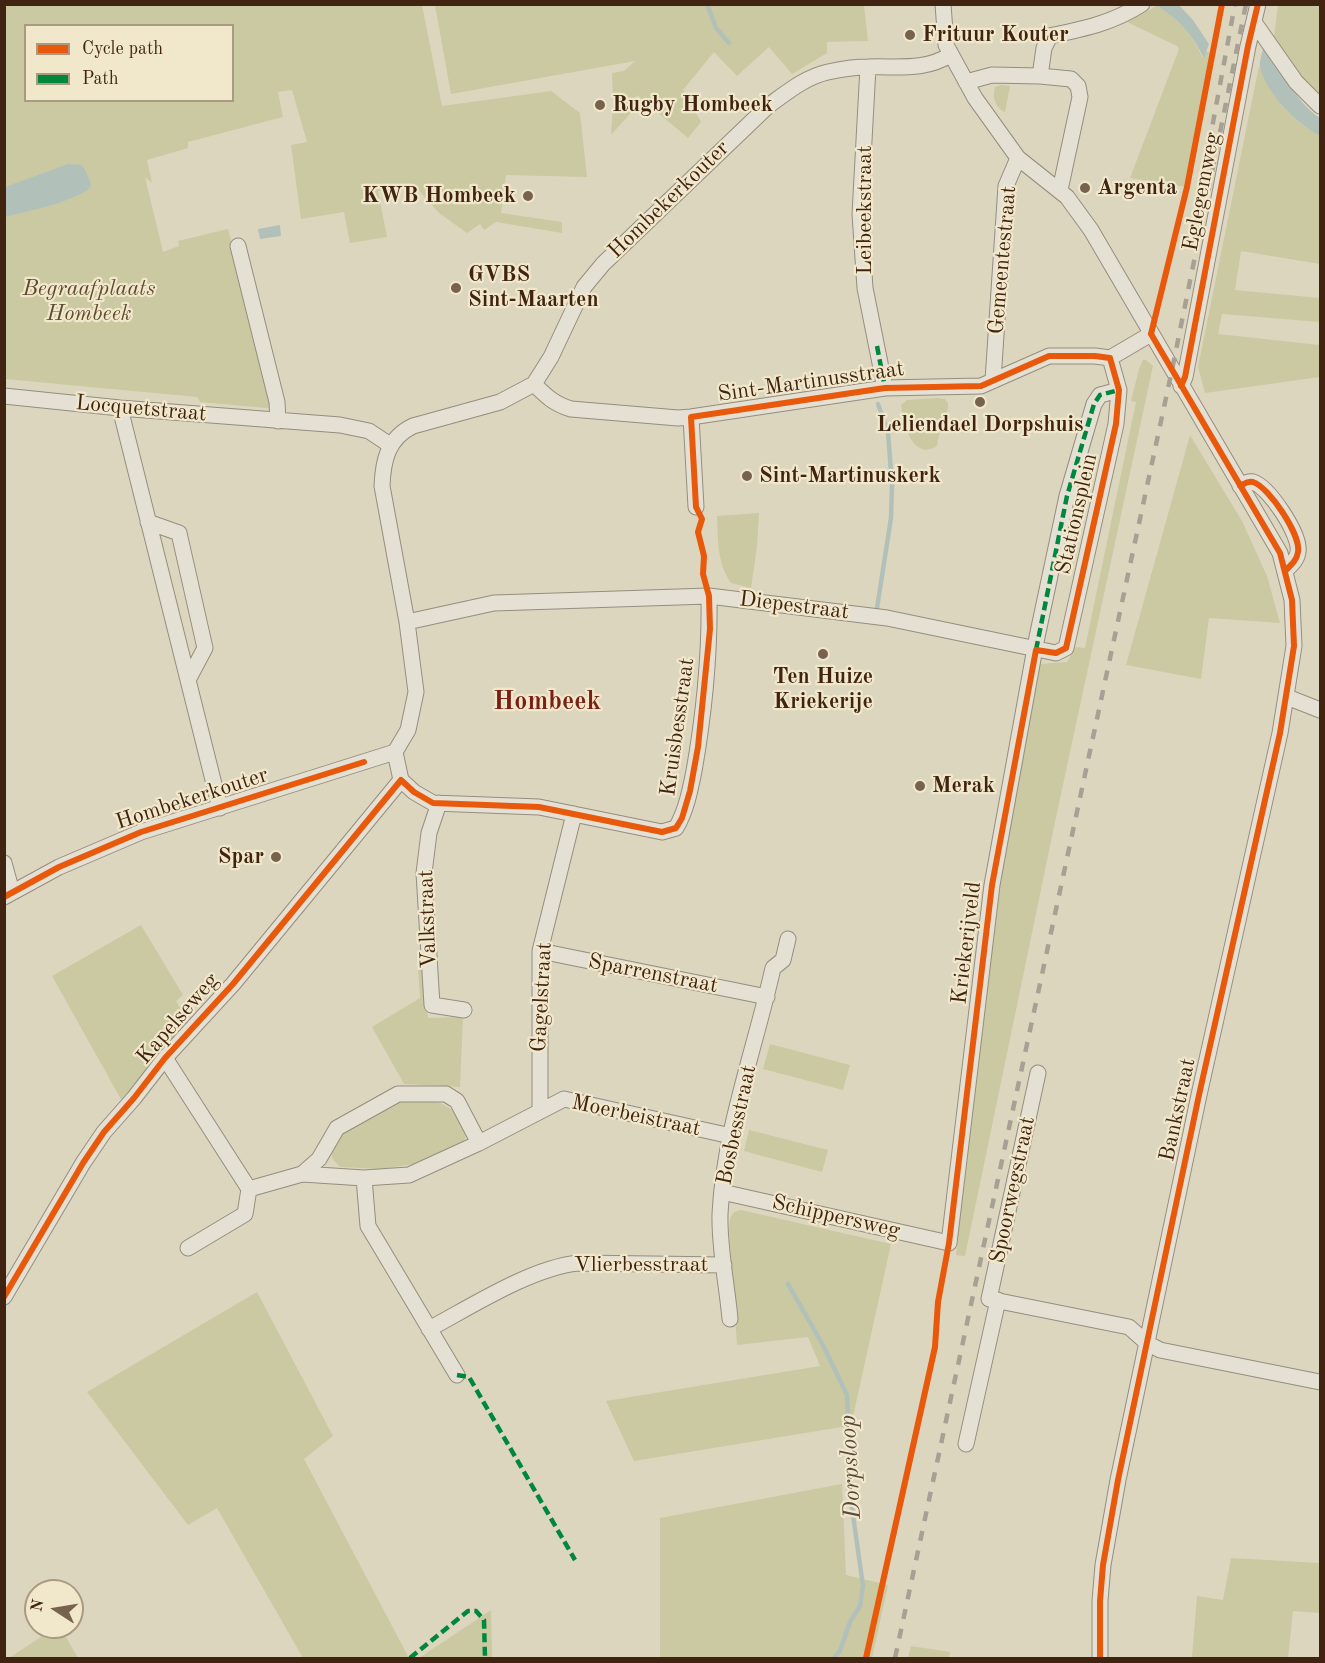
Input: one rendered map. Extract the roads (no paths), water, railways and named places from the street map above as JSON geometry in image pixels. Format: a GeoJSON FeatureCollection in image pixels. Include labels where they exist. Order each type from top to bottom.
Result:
{"type":"FeatureCollection","features":[{"type":"Feature","properties":{"kind":"street","name":"Gemeentestraat"},"geometry":{"type":"LineString","coordinates":[[943,4],[944,31],[950,55],[1018,158],[1006,186],[993,380]]}},
{"type":"Feature","properties":{"kind":"street"},"geometry":{"type":"LineString","coordinates":[[1040,76],[1044,48],[1050,36],[1103,24],[1120,18],[1142,4]]}},
{"type":"Feature","properties":{"kind":"street","name":"Eglegemweg"},"geometry":{"type":"LineString","coordinates":[[1181,386],[1185,377],[1212,228],[1258,4]]}},
{"type":"Feature","properties":{"kind":"street"},"geometry":{"type":"LineString","coordinates":[[1254,22],[1296,82],[1320,106]]}},
{"type":"Feature","properties":{"kind":"street","name":"Hombekerkouter"},"geometry":{"type":"LineString","coordinates":[[390,445],[404,430],[413,426],[500,402],[534,384],[551,357],[584,288],[629,237],[782,95],[812,77],[826,72],[868,67],[908,68],[940,62],[950,55]]}},
{"type":"Feature","properties":{"kind":"street","name":"Leibeekstraat"},"geometry":{"type":"LineString","coordinates":[[868,67],[860,214],[865,288],[885,388]]}},
{"type":"Feature","properties":{"kind":"street"},"geometry":{"type":"LineString","coordinates":[[966,82],[992,75],[1040,76],[1071,79],[1078,86],[1080,97],[1060,190]]}},
{"type":"Feature","properties":{"kind":"street","name":"Bankstraat"},"geometry":{"type":"LineString","coordinates":[[1018,158],[1060,190],[1091,230],[1280,553],[1292,600],[1294,646],[1287,697],[1251,870],[1199,1095],[1116,1491],[1103,1565],[1100,1601],[1100,1659]]}},
{"type":"Feature","properties":{"kind":"street"},"geometry":{"type":"LineString","coordinates":[[238,246],[277,402],[278,421]]}},
{"type":"Feature","properties":{"kind":"street"},"geometry":{"type":"LineString","coordinates":[[1110,358],[1151,334]]}},
{"type":"Feature","properties":{"kind":"street","name":"Sint-Martinusstraat"},"geometry":{"type":"LineString","coordinates":[[534,384],[548,399],[571,409],[678,418],[885,388],[981,386],[1048,356],[1110,358]]}},
{"type":"Feature","properties":{"kind":"street","name":"Stationsplein"},"geometry":{"type":"LineString","coordinates":[[1110,358],[1119,390],[1116,424],[1066,648],[1056,653],[1036,650],[1067,496],[1094,404],[1100,395],[1119,390]]}},
{"type":"Feature","properties":{"kind":"street","name":"Locquetstraat"},"geometry":{"type":"LineString","coordinates":[[4,396],[361,428],[390,445]]}},
{"type":"Feature","properties":{"kind":"street"},"geometry":{"type":"LineString","coordinates":[[120,408],[220,808]]}},
{"type":"Feature","properties":{"kind":"street"},"geometry":{"type":"LineString","coordinates":[[691,417],[696,507]]}},
{"type":"Feature","properties":{"kind":"street"},"geometry":{"type":"LineString","coordinates":[[390,445],[382,464],[382,486],[407,622],[416,700],[408,730],[395,752],[401,780]]}},
{"type":"Feature","properties":{"kind":"street"},"geometry":{"type":"LineString","coordinates":[[1240,486],[1248,482],[1255,483],[1276,503],[1290,524],[1298,543],[1298,552],[1295,561],[1285,571]]}},
{"type":"Feature","properties":{"kind":"street"},"geometry":{"type":"LineString","coordinates":[[148,522],[179,533],[205,648],[188,680]]}},
{"type":"Feature","properties":{"kind":"street","name":"Diepestraat"},"geometry":{"type":"LineString","coordinates":[[407,622],[494,603],[709,596],[886,618],[1036,650]]}},
{"type":"Feature","properties":{"kind":"street","name":"Kruisbesstraat"},"geometry":{"type":"LineString","coordinates":[[401,780],[414,792],[433,803],[539,807],[662,832],[676,828],[682,818],[698,747],[710,629],[709,596]]}},
{"type":"Feature","properties":{"kind":"street","name":"Kriekerijveld"},"geometry":{"type":"LineString","coordinates":[[949,1243],[992,885],[1036,650]]}},
{"type":"Feature","properties":{"kind":"street"},"geometry":{"type":"LineString","coordinates":[[1287,697],[1320,710]]}},
{"type":"Feature","properties":{"kind":"street","name":"Hombekerkouter"},"geometry":{"type":"LineString","coordinates":[[8,894],[59,867],[141,832],[395,752]]}},
{"type":"Feature","properties":{"kind":"street","name":"Kapelseweg"},"geometry":{"type":"LineString","coordinates":[[4,1297],[83,1163],[104,1132],[165,1058],[232,984],[401,780]]}},
{"type":"Feature","properties":{"kind":"street","name":"Valkstraat"},"geometry":{"type":"LineString","coordinates":[[439,803],[429,833],[424,873],[432,1005],[464,1010]]}},
{"type":"Feature","properties":{"kind":"street","name":"Gagelstraat"},"geometry":{"type":"LineString","coordinates":[[540,1111],[540,951],[574,814]]}},
{"type":"Feature","properties":{"kind":"street"},"geometry":{"type":"LineString","coordinates":[[4,863],[8,894]]}},
{"type":"Feature","properties":{"kind":"street","name":"Bosbesstraat"},"geometry":{"type":"LineString","coordinates":[[730,1319],[720,1217],[722,1192],[731,1136],[773,968],[783,960],[789,939]]}},
{"type":"Feature","properties":{"kind":"street","name":"Sparrenstraat"},"geometry":{"type":"LineString","coordinates":[[540,951],[766,997]]}},
{"type":"Feature","properties":{"kind":"street"},"geometry":{"type":"LineString","coordinates":[[165,1058],[249,1189],[245,1214],[188,1248]]}},
{"type":"Feature","properties":{"kind":"street","name":"Spoorwegstraat"},"geometry":{"type":"LineString","coordinates":[[966,1444],[998,1300],[989,1299],[1038,1073]]}},
{"type":"Feature","properties":{"kind":"street","name":"Moerbeistraat"},"geometry":{"type":"LineString","coordinates":[[302,1174],[319,1160],[337,1128],[398,1094],[446,1094],[457,1101],[479,1143]]}},
{"type":"Feature","properties":{"kind":"street","name":"Moerbeistraat"},"geometry":{"type":"LineString","coordinates":[[249,1189],[302,1174],[364,1178],[409,1175],[479,1143],[564,1099],[731,1136]]}},
{"type":"Feature","properties":{"kind":"street"},"geometry":{"type":"LineString","coordinates":[[364,1178],[368,1226],[457,1375]]}},
{"type":"Feature","properties":{"kind":"street","name":"Schippersweg"},"geometry":{"type":"LineString","coordinates":[[722,1192],[949,1243]]}},
{"type":"Feature","properties":{"kind":"street","name":"Vlierbesstraat"},"geometry":{"type":"LineString","coordinates":[[429,1329],[516,1284],[563,1264],[724,1265]]}},
{"type":"Feature","properties":{"kind":"street"},"geometry":{"type":"LineString","coordinates":[[998,1300],[1129,1327],[1147,1343],[1161,1350],[1320,1382]]}},
{"type":"Feature","properties":{"kind":"waterway","name":"Dorpsloop"},"geometry":{"type":"LineString","coordinates":[[707,4],[716,28],[729,43]]}},
{"type":"Feature","properties":{"kind":"waterway","name":"Dorpsloop"},"geometry":{"type":"LineString","coordinates":[[877,608],[891,518],[892,485],[888,432],[878,404]]}},
{"type":"Feature","properties":{"kind":"waterway","name":"Dorpsloop"},"geometry":{"type":"LineString","coordinates":[[788,1284],[824,1347],[847,1395],[852,1508],[863,1586],[860,1606],[850,1622],[840,1651],[834,1658]]}},
{"type":"Feature","properties":{"kind":"railway"},"geometry":{"type":"LineString","coordinates":[[1209,144],[1235,4]]}},
{"type":"Feature","properties":{"kind":"railway"},"geometry":{"type":"LineString","coordinates":[[895,1658],[1172,370],[1246,4]]}},
{"type":"Feature","properties":{"kind":"place","name":"Frituur Kouter"},"geometry":{"type":"Point","coordinates":[910,35]}},
{"type":"Feature","properties":{"kind":"place","name":"Rugby Hombeek"},"geometry":{"type":"Point","coordinates":[600,105]}},
{"type":"Feature","properties":{"kind":"place","name":"Argenta"},"geometry":{"type":"Point","coordinates":[1085,188]}},
{"type":"Feature","properties":{"kind":"place","name":"KWB Hombeek"},"geometry":{"type":"Point","coordinates":[528,196]}},
{"type":"Feature","properties":{"kind":"place","name":"GVBS Sint-Maarten"},"geometry":{"type":"Point","coordinates":[456,288]}},
{"type":"Feature","properties":{"kind":"place","name":"Leliendael Dorpshuis"},"geometry":{"type":"Point","coordinates":[980,402]}},
{"type":"Feature","properties":{"kind":"place","name":"Sint-Martinuskerk"},"geometry":{"type":"Point","coordinates":[747,476]}},
{"type":"Feature","properties":{"kind":"place","name":"Ten Huize Kriekerije"},"geometry":{"type":"Point","coordinates":[823,654]}},
{"type":"Feature","properties":{"kind":"place","name":"Merak"},"geometry":{"type":"Point","coordinates":[920,786]}},
{"type":"Feature","properties":{"kind":"place","name":"Spar"},"geometry":{"type":"Point","coordinates":[276,857]}},
{"type":"Feature","properties":{"kind":"district","name":"Hombeek"},"geometry":{"type":"Point","coordinates":[547,702]}},
{"type":"Feature","properties":{"kind":"park label","name":"Begraafplaats Hombeek"},"geometry":{"type":"Point","coordinates":[89,302]}}]}
